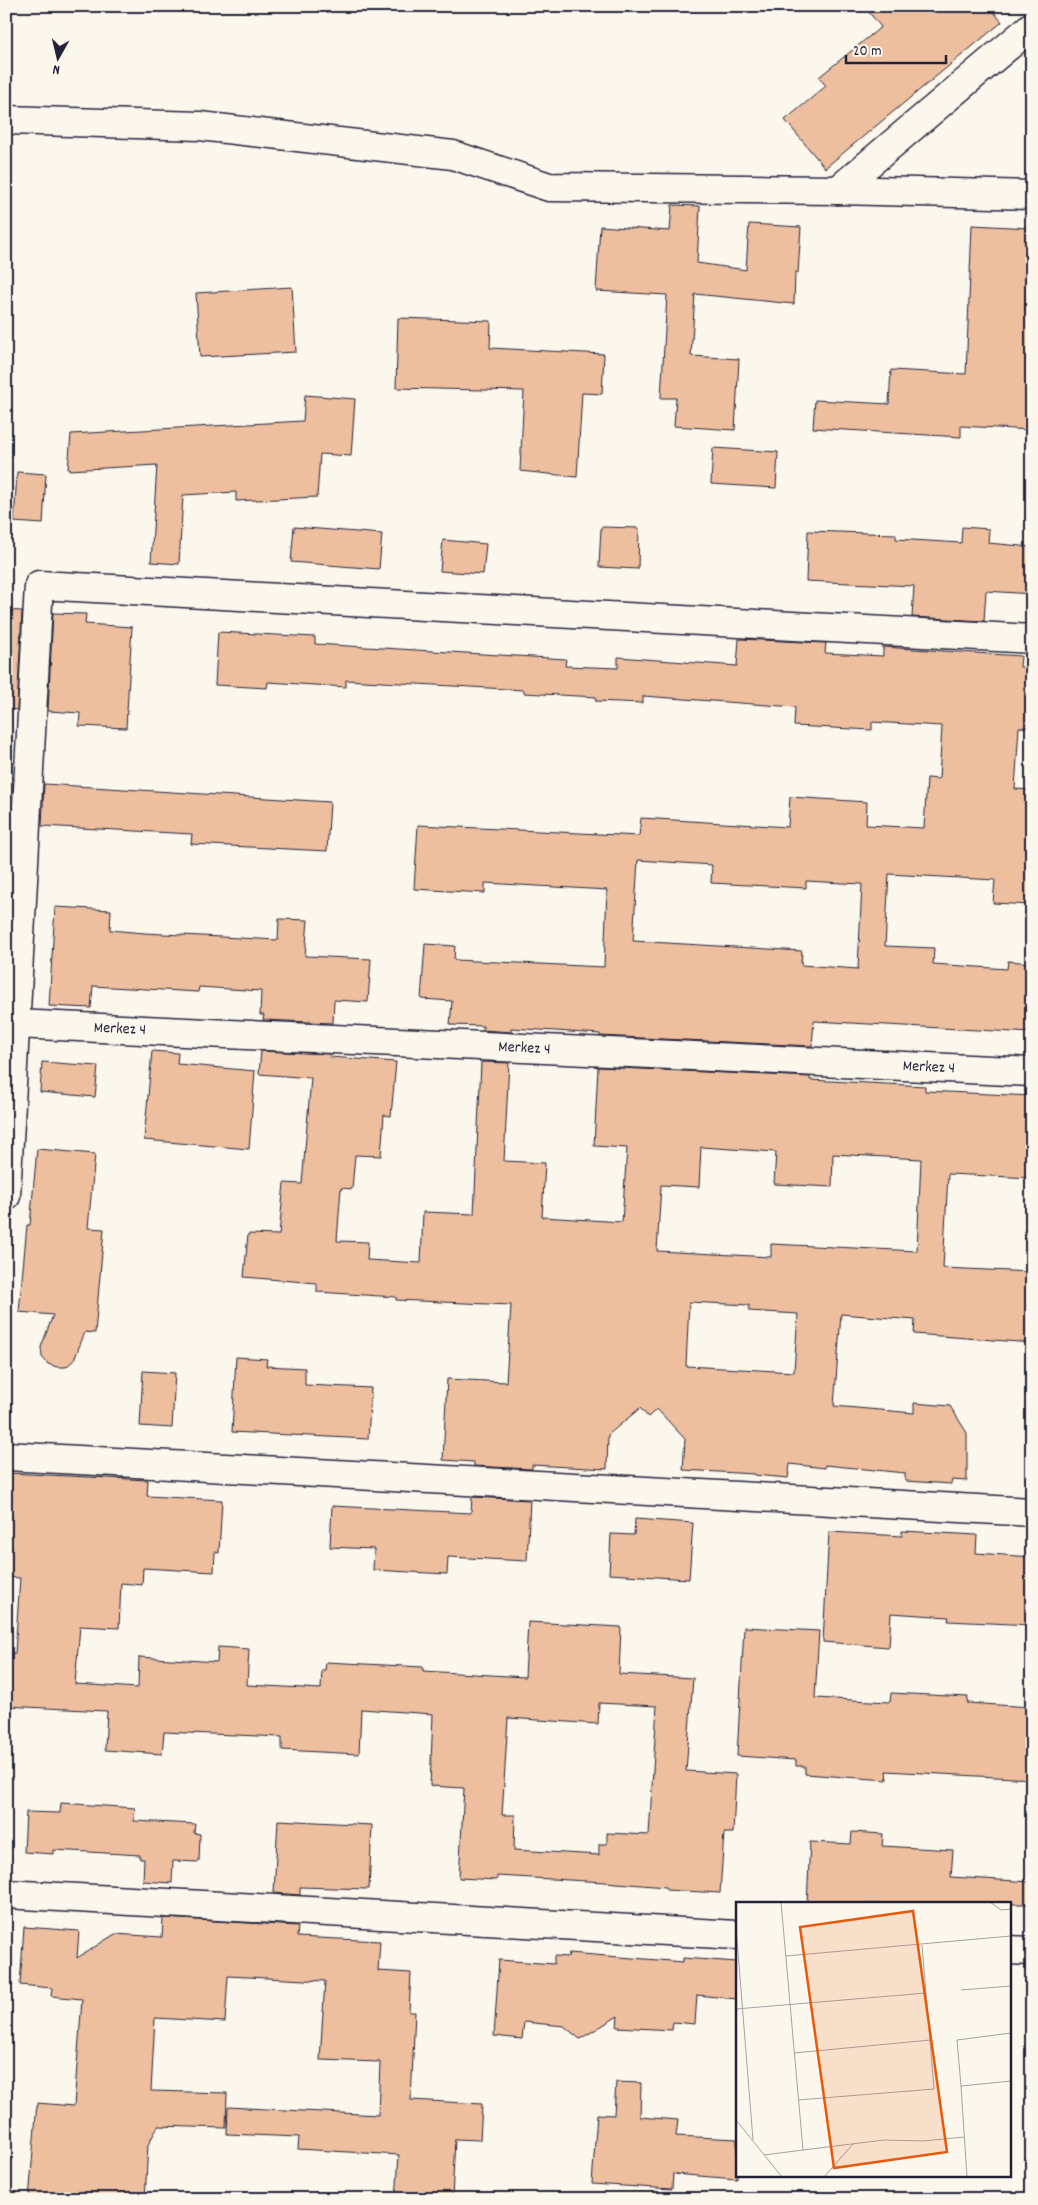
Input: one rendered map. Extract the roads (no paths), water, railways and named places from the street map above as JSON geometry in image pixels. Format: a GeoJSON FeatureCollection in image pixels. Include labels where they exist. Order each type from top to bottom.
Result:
{"type":"FeatureCollection","features":[{"type":"Feature","properties":{"kind":"street"},"geometry":{"type":"LineString","coordinates":[[838,190],[1032,26]]}},
{"type":"Feature","properties":{"kind":"street"},"geometry":{"type":"LineString","coordinates":[[6,120],[200,126],[453,156],[549,187],[838,190],[1032,195]]}},
{"type":"Feature","properties":{"kind":"street"},"geometry":{"type":"LineString","coordinates":[[6,1196],[39,585],[1032,639]]}},
{"type":"Feature","properties":{"kind":"street","name":"Merkez 4"},"geometry":{"type":"LineString","coordinates":[[16,1024],[1032,1072]]}},
{"type":"Feature","properties":{"kind":"street"},"geometry":{"type":"LineString","coordinates":[[6,1456],[1032,1512]]}},
{"type":"Feature","properties":{"kind":"street"},"geometry":{"type":"LineString","coordinates":[[6,1894],[736,1935]]}},
{"type":"Feature","properties":{"kind":"street"},"geometry":{"type":"LineString","coordinates":[[1010,1950],[1032,1951]]}}]}
